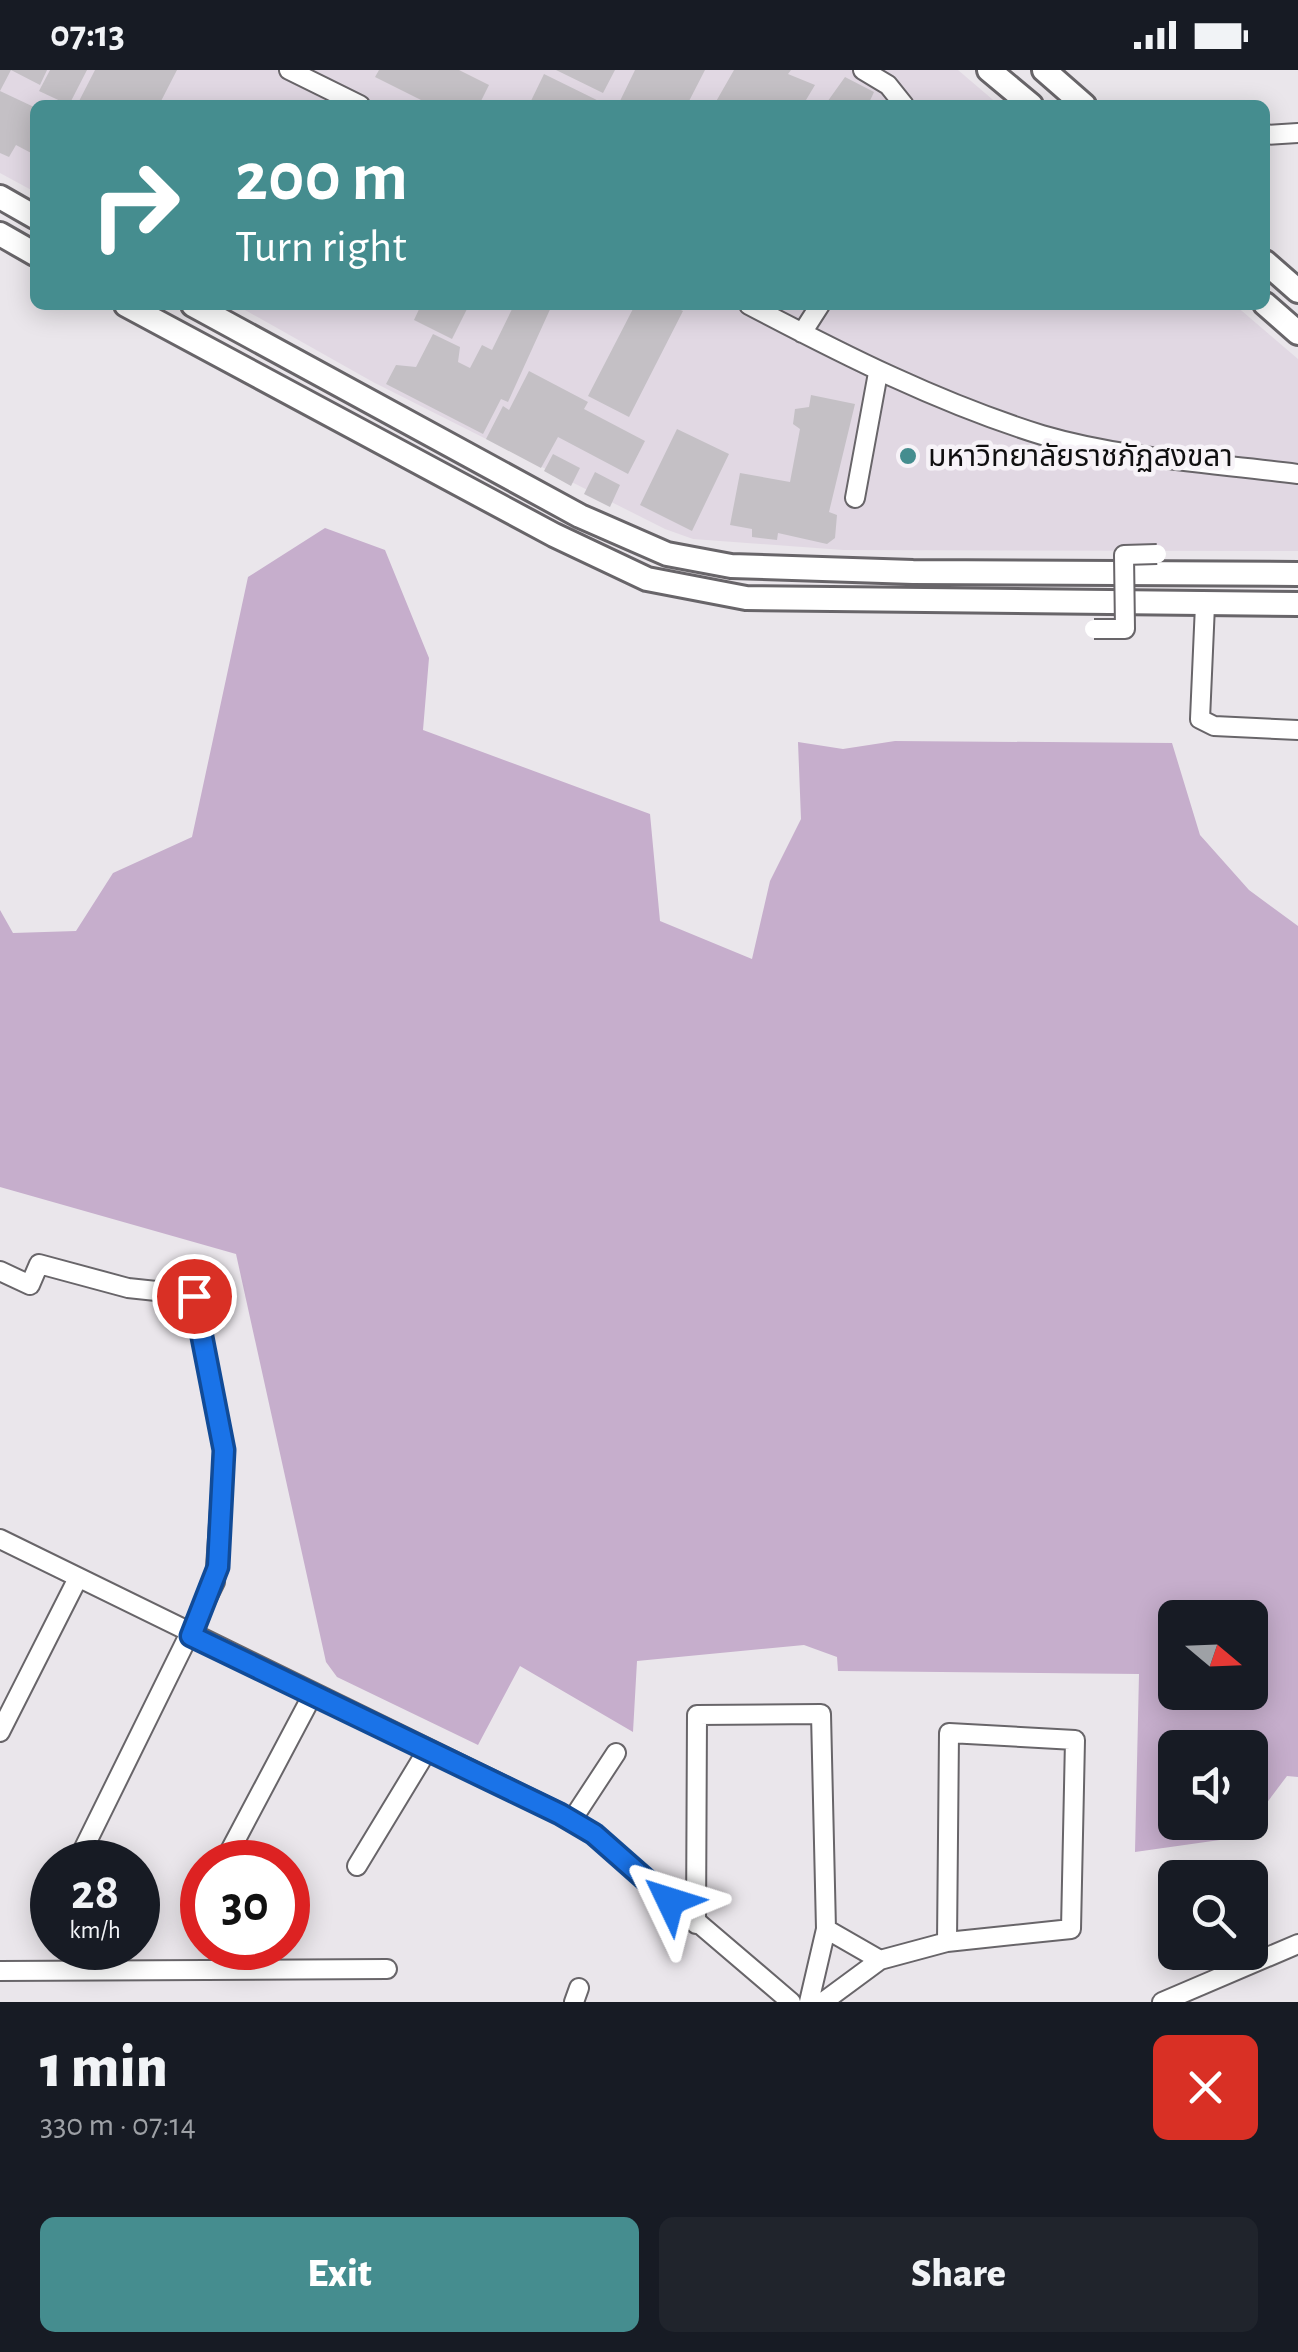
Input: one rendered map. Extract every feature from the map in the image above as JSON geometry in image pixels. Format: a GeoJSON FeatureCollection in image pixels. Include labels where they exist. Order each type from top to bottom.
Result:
{"type":"FeatureCollection","features":[{"type":"Feature","properties":{"kind":"main road"},"geometry":{"type":"LineString","coordinates":[[988,70],[1025,100]]}},
{"type":"Feature","properties":{"kind":"main road"},"geometry":{"type":"LineString","coordinates":[[1044,70],[1078,100]]}},
{"type":"Feature","properties":{"kind":"main road"},"geometry":{"type":"LineString","coordinates":[[0,197],[30,213]]}},
{"type":"Feature","properties":{"kind":"main road"},"geometry":{"type":"LineString","coordinates":[[0,234],[30,251]]}},
{"type":"Feature","properties":{"kind":"main road"},"geometry":{"type":"LineString","coordinates":[[1270,266],[1298,291]]}},
{"type":"Feature","properties":{"kind":"main road"},"geometry":{"type":"LineString","coordinates":[[1270,308],[1298,333]]}},
{"type":"Feature","properties":{"kind":"main road"},"geometry":{"type":"LineString","coordinates":[[135,310],[554,534],[647,579],[746,598],[1298,604]]}},
{"type":"Feature","properties":{"kind":"main road"},"geometry":{"type":"LineString","coordinates":[[203,310],[580,516],[667,554],[731,566],[912,572],[1298,574]]}},
{"type":"Feature","properties":{"kind":"main road"},"geometry":{"type":"LineString","coordinates":[[1250,573],[1298,566]]}},
{"type":"Feature","properties":{"kind":"street"},"geometry":{"type":"LineString","coordinates":[[288,70],[350,100]]}},
{"type":"Feature","properties":{"kind":"street"},"geometry":{"type":"LineString","coordinates":[[863,70],[888,85],[900,100]]}},
{"type":"Feature","properties":{"kind":"street"},"geometry":{"type":"LineString","coordinates":[[1270,135],[1298,133]]}},
{"type":"Feature","properties":{"kind":"street"},"geometry":{"type":"LineString","coordinates":[[758,310],[878,373],[1042,434],[1109,450],[1298,474]]}},
{"type":"Feature","properties":{"kind":"street"},"geometry":{"type":"LineString","coordinates":[[802,333],[817,310]]}},
{"type":"Feature","properties":{"kind":"street"},"geometry":{"type":"LineString","coordinates":[[855,498],[878,373]]}},
{"type":"Feature","properties":{"kind":"street"},"geometry":{"type":"LineString","coordinates":[[1094,629],[1125,629],[1124,555],[1157,554]]}},
{"type":"Feature","properties":{"kind":"street"},"geometry":{"type":"LineString","coordinates":[[1205,605],[1200,719],[1214,726],[1298,730]]}},
{"type":"Feature","properties":{"kind":"street"},"geometry":{"type":"LineString","coordinates":[[0,1271],[30,1285],[39,1264],[128,1288],[194,1296],[224,1450],[218,1567],[191,1636],[88,1840]]}},
{"type":"Feature","properties":{"kind":"street"},"geometry":{"type":"LineString","coordinates":[[0,1540],[572,1820],[594,1834],[792,2002]]}},
{"type":"Feature","properties":{"kind":"street"},"geometry":{"type":"LineString","coordinates":[[0,1732],[78,1578]]}},
{"type":"Feature","properties":{"kind":"street"},"geometry":{"type":"LineString","coordinates":[[236,1840],[313,1694]]}},
{"type":"Feature","properties":{"kind":"street"},"geometry":{"type":"LineString","coordinates":[[696,1924],[698,1715],[821,1714],[826,1929],[810,2002]]}},
{"type":"Feature","properties":{"kind":"street"},"geometry":{"type":"LineString","coordinates":[[823,2002],[880,1960],[947,1942],[1072,1929],[1075,1740],[949,1733],[947,1942]]}},
{"type":"Feature","properties":{"kind":"street"},"geometry":{"type":"LineString","coordinates":[[357,1866],[428,1749]]}},
{"type":"Feature","properties":{"kind":"street"},"geometry":{"type":"LineString","coordinates":[[572,1820],[616,1753]]}},
{"type":"Feature","properties":{"kind":"street"},"geometry":{"type":"LineString","coordinates":[[826,1929],[880,1960]]}},
{"type":"Feature","properties":{"kind":"street"},"geometry":{"type":"LineString","coordinates":[[1162,2002],[1298,1944]]}},
{"type":"Feature","properties":{"kind":"street"},"geometry":{"type":"LineString","coordinates":[[0,1971],[387,1969]]}},
{"type":"Feature","properties":{"kind":"shaded area"},"geometry":{"type":"Polygon","coordinates":[[[0,70],[958,70],[993,100],[30,100],[30,189],[0,173],[0,70]]]}},
{"type":"Feature","properties":{"kind":"shaded area","name":"มหาวิทยาลัยราชภัฏสงขลา"},"geometry":{"type":"Polygon","coordinates":[[[245,310],[1241,310],[1298,359],[1298,551],[843,550],[693,539],[665,529],[373,382],[245,310]]]}},
{"type":"Feature","properties":{"kind":"shaded area"},"geometry":{"type":"Polygon","coordinates":[[[325,528],[385,550],[429,658],[423,730],[650,814],[660,921],[752,959],[770,881],[801,819],[798,742],[843,749],[895,741],[1172,743],[1200,835],[1249,890],[1298,926],[1298,1777],[1287,1776],[1268,1801],[1268,1730],[1158,1730],[1158,1840],[1220,1840],[1135,1852],[1139,1674],[838,1671],[837,1657],[804,1645],[637,1661],[633,1732],[520,1666],[478,1745],[337,1677],[326,1662],[236,1254],[0,1187],[0,910],[13,933],[76,931],[113,873],[192,837],[248,577],[325,528]]]}},
{"type":"Feature","properties":{"kind":"building"},"geometry":{"type":"Polygon","coordinates":[[[0,70],[11,70],[0,91],[0,70]]]}},
{"type":"Feature","properties":{"kind":"building"},"geometry":{"type":"Polygon","coordinates":[[[11,70],[47,70],[40,85],[11,70]]]}},
{"type":"Feature","properties":{"kind":"building"},"geometry":{"type":"Polygon","coordinates":[[[50,70],[87,70],[72,100],[58,100],[39,91],[50,70]]]}},
{"type":"Feature","properties":{"kind":"building"},"geometry":{"type":"Polygon","coordinates":[[[95,70],[177,70],[162,100],[80,100],[95,70]]]}},
{"type":"Feature","properties":{"kind":"building"},"geometry":{"type":"Polygon","coordinates":[[[379,70],[459,70],[489,85],[482,100],[421,100],[375,77],[379,70]]]}},
{"type":"Feature","properties":{"kind":"building"},"geometry":{"type":"Polygon","coordinates":[[[556,70],[615,70],[603,93],[556,70]]]}},
{"type":"Feature","properties":{"kind":"building"},"geometry":{"type":"Polygon","coordinates":[[[635,70],[705,70],[690,100],[620,100],[635,70]]]}},
{"type":"Feature","properties":{"kind":"building"},"geometry":{"type":"Polygon","coordinates":[[[734,70],[791,70],[788,74],[815,85],[806,100],[717,100],[734,70]]]}},
{"type":"Feature","properties":{"kind":"building"},"geometry":{"type":"Polygon","coordinates":[[[544,74],[597,100],[531,100],[544,74]]]}},
{"type":"Feature","properties":{"kind":"building"},"geometry":{"type":"Polygon","coordinates":[[[845,77],[874,92],[870,100],[829,100],[845,77]]]}},
{"type":"Feature","properties":{"kind":"building"},"geometry":{"type":"Polygon","coordinates":[[[0,91],[30,105],[30,152],[16,145],[9,157],[0,153],[0,91]]]}},
{"type":"Feature","properties":{"kind":"building"},"geometry":{"type":"Polygon","coordinates":[[[419,310],[466,310],[452,339],[414,320],[419,310]]]}},
{"type":"Feature","properties":{"kind":"building"},"geometry":{"type":"Polygon","coordinates":[[[512,310],[550,310],[508,402],[501,399],[483,434],[386,384],[396,365],[416,367],[433,334],[460,347],[458,362],[470,368],[482,345],[492,350],[512,310]]]}},
{"type":"Feature","properties":{"kind":"building"},"geometry":{"type":"Polygon","coordinates":[[[632,310],[683,311],[629,417],[588,396],[632,310]]]}},
{"type":"Feature","properties":{"kind":"building"},"geometry":{"type":"Polygon","coordinates":[[[529,371],[588,402],[584,409],[645,441],[628,474],[558,437],[541,468],[486,439],[503,406],[509,410],[529,371]]]}},
{"type":"Feature","properties":{"kind":"building"},"geometry":{"type":"Polygon","coordinates":[[[811,395],[855,404],[829,512],[837,515],[835,538],[827,544],[778,533],[777,540],[752,537],[752,529],[730,525],[740,473],[790,482],[800,429],[793,424],[795,409],[809,407],[811,395]]]}},
{"type":"Feature","properties":{"kind":"building"},"geometry":{"type":"Polygon","coordinates":[[[677,429],[729,454],[692,531],[640,505],[677,429]]]}},
{"type":"Feature","properties":{"kind":"building"},"geometry":{"type":"Polygon","coordinates":[[[553,454],[580,468],[571,486],[544,471],[553,454]]]}},
{"type":"Feature","properties":{"kind":"building"},"geometry":{"type":"Polygon","coordinates":[[[595,472],[620,485],[610,507],[584,494],[595,472]]]}},
{"type":"Feature","properties":{"kind":"place","name":"มหาวิทยาลัยราชภัฏสงขลา"},"geometry":{"type":"Point","coordinates":[908,456]}},
{"type":"Feature","properties":{"kind":"route"},"geometry":{"type":"LineString","coordinates":[[194,1296],[224,1450],[216,1582],[191,1636],[560,1814],[594,1834],[670,1901]]}}]}
